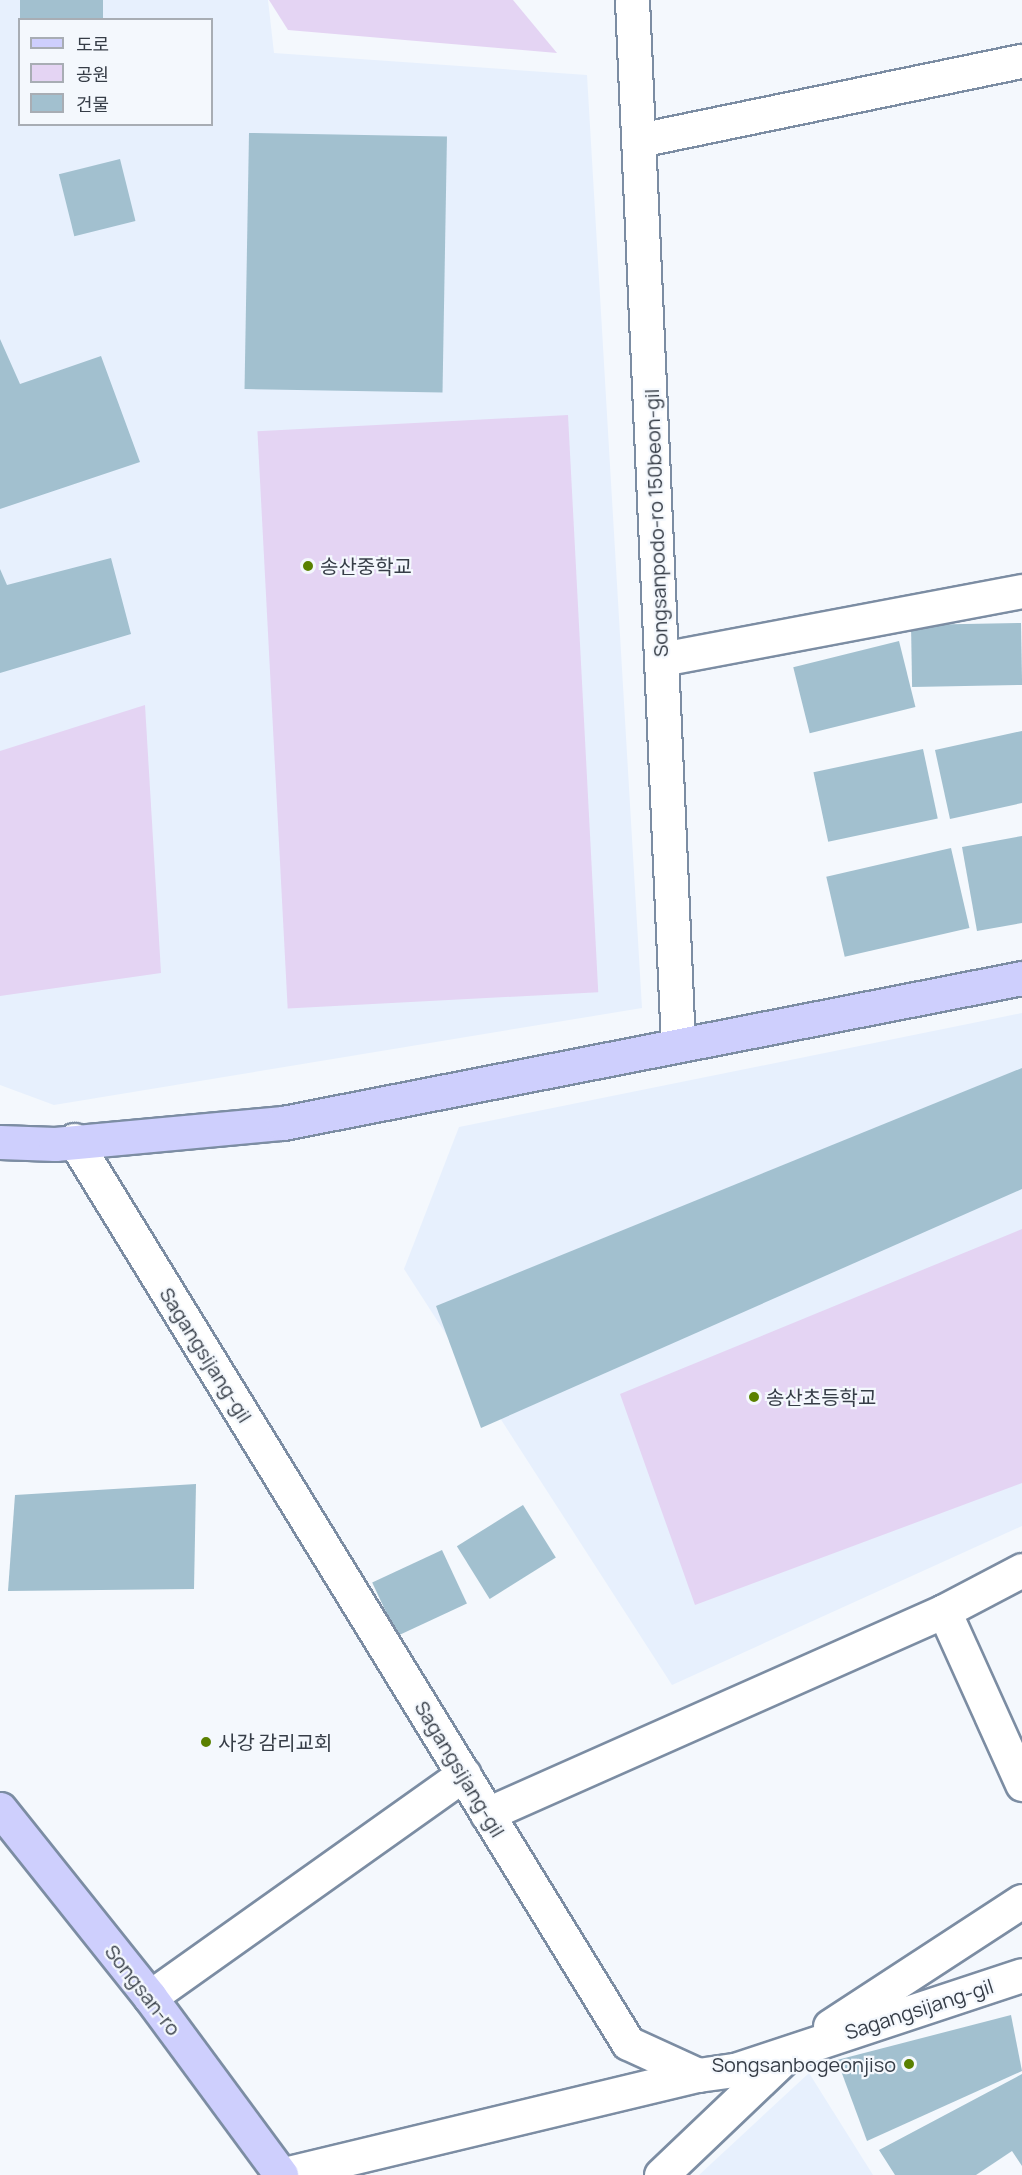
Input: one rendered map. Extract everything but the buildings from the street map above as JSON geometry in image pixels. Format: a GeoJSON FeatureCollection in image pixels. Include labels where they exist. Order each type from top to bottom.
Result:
{"type":"FeatureCollection","features":[{"type":"Feature","properties":{"kind":"main road"},"geometry":{"type":"LineString","coordinates":[[0,1142],[54,1144],[74,1140],[283,1123],[1022,978]]}},
{"type":"Feature","properties":{"kind":"main road","name":"Songsan-ro"},"geometry":{"type":"LineString","coordinates":[[0,1809],[150,1997],[280,2175]]}},
{"type":"Feature","properties":{"kind":"street","name":"Songsanpodo-ro 150beon-gil"},"geometry":{"type":"LineString","coordinates":[[632,0],[678,1045]]}},
{"type":"Feature","properties":{"kind":"street"},"geometry":{"type":"LineString","coordinates":[[639,140],[1022,61]]}},
{"type":"Feature","properties":{"kind":"street"},"geometry":{"type":"LineString","coordinates":[[662,658],[1022,591]]}},
{"type":"Feature","properties":{"kind":"street","name":"Sagangsijang-gil"},"geometry":{"type":"LineString","coordinates":[[74,1140],[628,2043],[698,2075],[735,2070],[1022,1975]]}},
{"type":"Feature","properties":{"kind":"street"},"geometry":{"type":"LineString","coordinates":[[487,1814],[944,1611],[1022,1570]]}},
{"type":"Feature","properties":{"kind":"street"},"geometry":{"type":"LineString","coordinates":[[944,1611],[1022,1784]]}},
{"type":"Feature","properties":{"kind":"street"},"geometry":{"type":"LineString","coordinates":[[150,1997],[464,1774]]}},
{"type":"Feature","properties":{"kind":"street"},"geometry":{"type":"LineString","coordinates":[[661,2175],[791,2051],[1022,1902]]}},
{"type":"Feature","properties":{"kind":"street"},"geometry":{"type":"LineString","coordinates":[[280,2175],[698,2075]]}},
{"type":"Feature","properties":{"kind":"shaded area","name":"송산중학교"},"geometry":{"type":"Polygon","coordinates":[[[0,0],[268,0],[274,53],[587,75],[642,1008],[54,1105],[0,1085],[0,0]]]}},
{"type":"Feature","properties":{"kind":"shaded area","name":"송산초등학교"},"geometry":{"type":"Polygon","coordinates":[[[1022,1013],[1022,1526],[672,1685],[404,1269],[459,1127],[1022,1013]]]}},
{"type":"Feature","properties":{"kind":"shaded area"},"geometry":{"type":"Polygon","coordinates":[[[809,2073],[873,2175],[699,2175],[809,2073]]]}},
{"type":"Feature","properties":{"kind":"green space"},"geometry":{"type":"Polygon","coordinates":[[[269,0],[513,0],[557,53],[288,30],[269,0]]]}},
{"type":"Feature","properties":{"kind":"green space"},"geometry":{"type":"Polygon","coordinates":[[[568,415],[598,992],[288,1008],[257,431],[568,415]]]}},
{"type":"Feature","properties":{"kind":"green space"},"geometry":{"type":"Polygon","coordinates":[[[145,705],[161,973],[0,996],[0,751],[145,705]]]}},
{"type":"Feature","properties":{"kind":"green space"},"geometry":{"type":"Polygon","coordinates":[[[1022,1229],[1022,1483],[695,1605],[620,1394],[1022,1229]]]}},
{"type":"Feature","properties":{"kind":"place","name":"송산중학교"},"geometry":{"type":"Point","coordinates":[308,566]}},
{"type":"Feature","properties":{"kind":"place","name":"송산초등학교"},"geometry":{"type":"Point","coordinates":[754,1397]}},
{"type":"Feature","properties":{"kind":"place","name":"사강 감리교회"},"geometry":{"type":"Point","coordinates":[206,1742]}},
{"type":"Feature","properties":{"kind":"place","name":"Songsanbogeonjiso"},"geometry":{"type":"Point","coordinates":[909,2064]}}]}
